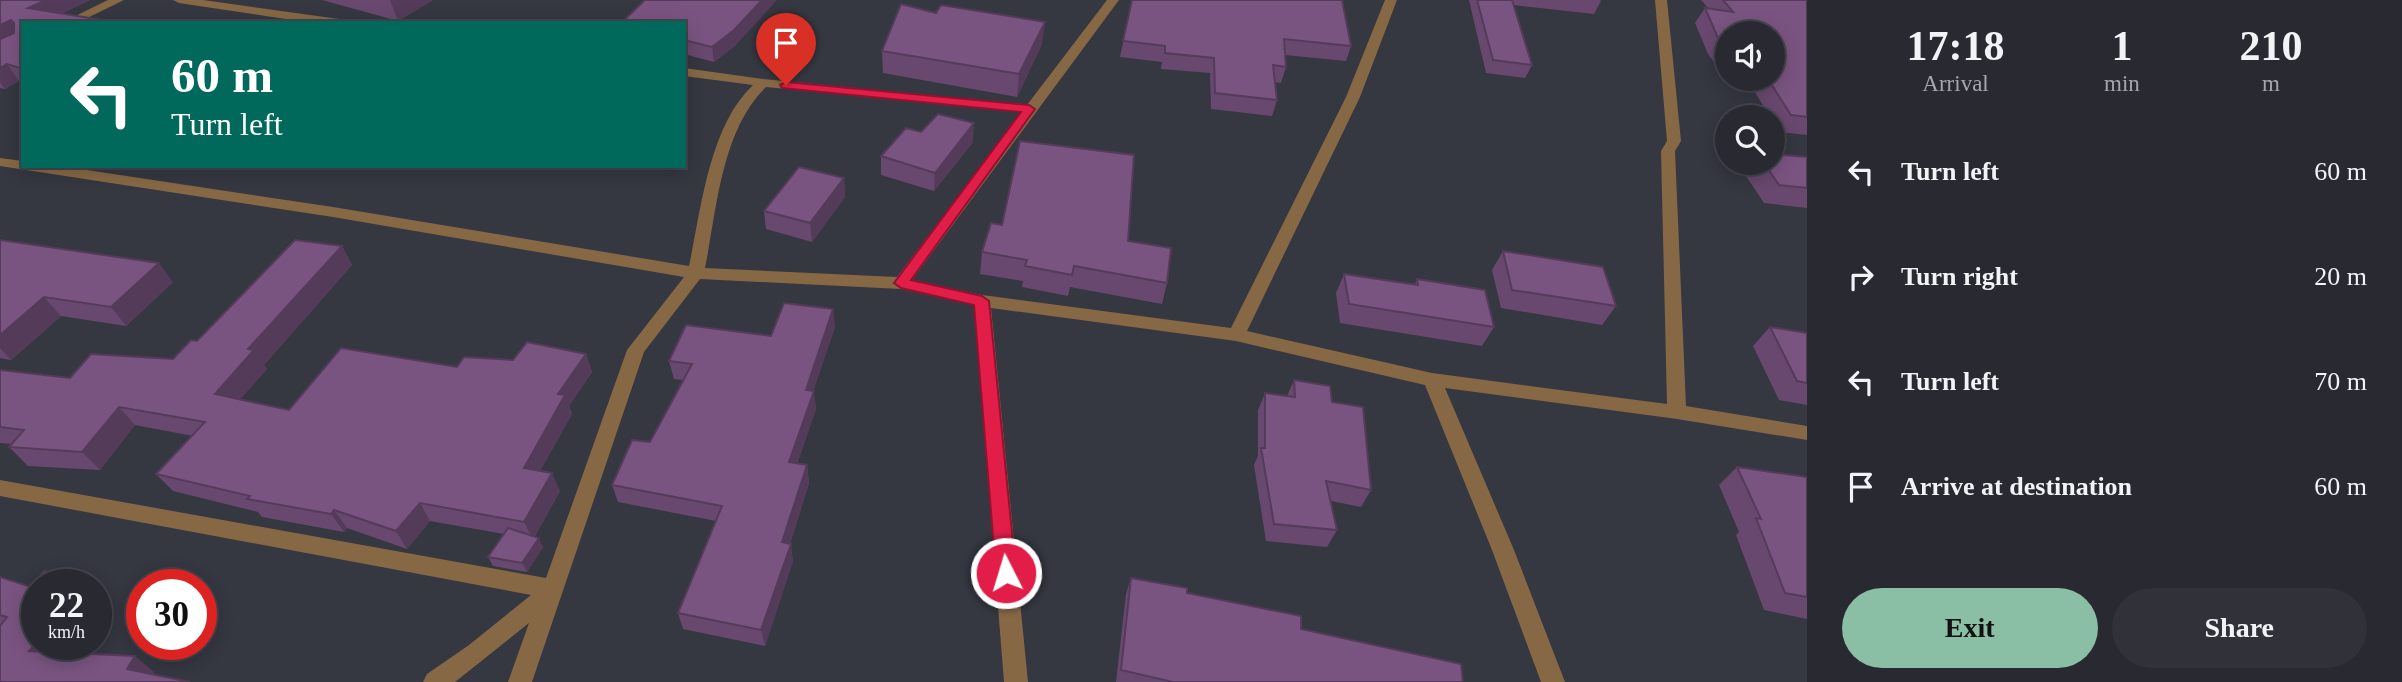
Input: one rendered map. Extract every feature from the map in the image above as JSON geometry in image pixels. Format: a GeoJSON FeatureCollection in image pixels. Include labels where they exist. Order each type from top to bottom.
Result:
{"type":"FeatureCollection","features":[{"type":"Feature","properties":{"kind":"street"},"geometry":{"type":"LineString","coordinates":[[71,21],[118,0]]}},
{"type":"Feature","properties":{"kind":"street"},"geometry":{"type":"LineString","coordinates":[[179,0],[324,21]]}},
{"type":"Feature","properties":{"kind":"street"},"geometry":{"type":"LineString","coordinates":[[901,283],[1113,0]]}},
{"type":"Feature","properties":{"kind":"street"},"geometry":{"type":"LineString","coordinates":[[1236,335],[1353,97],[1391,0]]}},
{"type":"Feature","properties":{"kind":"street"},"geometry":{"type":"LineString","coordinates":[[1661,0],[1674,141],[1668,150],[1677,412]]}},
{"type":"Feature","properties":{"kind":"street"},"geometry":{"type":"LineString","coordinates":[[686,72],[763,83],[1029,109]]}},
{"type":"Feature","properties":{"kind":"street"},"geometry":{"type":"LineString","coordinates":[[520,682],[636,350],[696,273],[720,157],[744,101],[763,83]]}},
{"type":"Feature","properties":{"kind":"street"},"geometry":{"type":"LineString","coordinates":[[0,162],[21,165]]}},
{"type":"Feature","properties":{"kind":"street"},"geometry":{"type":"LineString","coordinates":[[42,168],[333,212],[696,273],[901,283],[982,301],[1236,335],[1432,380],[1677,412],[1807,433]]}},
{"type":"Feature","properties":{"kind":"street"},"geometry":{"type":"LineString","coordinates":[[982,301],[1016,682]]}},
{"type":"Feature","properties":{"kind":"street"},"geometry":{"type":"LineString","coordinates":[[1432,380],[1503,550],[1553,682]]}},
{"type":"Feature","properties":{"kind":"street"},"geometry":{"type":"LineString","coordinates":[[0,488],[554,589]]}},
{"type":"Feature","properties":{"kind":"street"},"geometry":{"type":"LineString","coordinates":[[435,682],[477,653],[554,589]]}},
{"type":"Feature","properties":{"kind":"building"},"geometry":{"type":"Polygon","coordinates":[[[0,0],[46,0],[28,8],[96,19],[21,21],[21,68],[7,64],[0,68],[0,39],[14,33],[14,23],[11,20],[0,25],[0,0]]]}},
{"type":"Feature","properties":{"kind":"building"},"geometry":{"type":"Polygon","coordinates":[[[645,0],[762,0],[734,30],[712,47],[686,40],[686,21],[623,21],[645,0]]]}},
{"type":"Feature","properties":{"kind":"building"},"geometry":{"type":"Polygon","coordinates":[[[1132,0],[1342,0],[1351,46],[1284,39],[1286,67],[1273,65],[1277,100],[1215,93],[1214,58],[1165,53],[1165,46],[1123,41],[1132,0]]]}},
{"type":"Feature","properties":{"kind":"building"},"geometry":{"type":"Polygon","coordinates":[[[1477,0],[1512,0],[1532,65],[1493,60],[1477,0]]]}},
{"type":"Feature","properties":{"kind":"building"},"geometry":{"type":"Polygon","coordinates":[[[1723,0],[1807,0],[1807,117],[1791,115],[1776,91],[1785,91],[1785,21],[1715,21],[1715,31],[1705,8],[1733,12],[1723,0]]]}},
{"type":"Feature","properties":{"kind":"building"},"geometry":{"type":"Polygon","coordinates":[[[901,4],[936,13],[941,5],[1045,22],[1019,74],[882,51],[901,4]]]}},
{"type":"Feature","properties":{"kind":"building"},"geometry":{"type":"Polygon","coordinates":[[[938,114],[974,123],[935,173],[881,156],[906,128],[921,132],[938,114]]]}},
{"type":"Feature","properties":{"kind":"building"},"geometry":{"type":"Polygon","coordinates":[[[1020,141],[1134,155],[1128,241],[1171,248],[1167,283],[1074,266],[1072,275],[1025,266],[1027,260],[982,252],[991,223],[1002,225],[1020,141]]]}},
{"type":"Feature","properties":{"kind":"building"},"geometry":{"type":"Polygon","coordinates":[[[1785,155],[1807,157],[1807,188],[1779,185],[1772,175],[1785,175],[1785,155]]]}},
{"type":"Feature","properties":{"kind":"building"},"geometry":{"type":"Polygon","coordinates":[[[799,167],[844,178],[810,223],[764,211],[799,167]]]}},
{"type":"Feature","properties":{"kind":"building"},"geometry":{"type":"Polygon","coordinates":[[[0,240],[159,263],[111,307],[44,297],[0,335],[0,240]]]}},
{"type":"Feature","properties":{"kind":"building"},"geometry":{"type":"Polygon","coordinates":[[[295,240],[342,246],[248,349],[254,350],[215,394],[289,410],[341,348],[457,367],[464,357],[513,360],[527,342],[586,354],[558,394],[565,395],[524,468],[552,473],[524,522],[420,503],[396,531],[334,510],[331,514],[247,499],[250,496],[156,474],[205,422],[119,407],[82,452],[9,447],[24,430],[0,427],[0,370],[70,378],[91,354],[173,359],[191,340],[197,341],[295,240]]]}},
{"type":"Feature","properties":{"kind":"building"},"geometry":{"type":"Polygon","coordinates":[[[1503,251],[1603,267],[1616,306],[1512,290],[1503,251]]]}},
{"type":"Feature","properties":{"kind":"building"},"geometry":{"type":"Polygon","coordinates":[[[1344,274],[1418,285],[1417,279],[1485,290],[1494,327],[1349,304],[1344,274]]]}},
{"type":"Feature","properties":{"kind":"building"},"geometry":{"type":"Polygon","coordinates":[[[784,303],[833,309],[806,390],[814,391],[789,462],[807,465],[782,542],[791,544],[761,630],[678,613],[722,506],[612,485],[632,440],[650,442],[692,364],[669,361],[686,325],[771,336],[784,303]]]}},
{"type":"Feature","properties":{"kind":"building"},"geometry":{"type":"Polygon","coordinates":[[[1770,327],[1807,333],[1807,383],[1797,381],[1770,327]]]}},
{"type":"Feature","properties":{"kind":"building"},"geometry":{"type":"Polygon","coordinates":[[[1294,380],[1330,386],[1332,402],[1363,407],[1371,490],[1326,481],[1337,530],[1274,524],[1261,448],[1265,448],[1265,393],[1295,397],[1294,380]]]}},
{"type":"Feature","properties":{"kind":"building"},"geometry":{"type":"Polygon","coordinates":[[[1737,467],[1807,477],[1807,597],[1785,593],[1756,518],[1761,519],[1737,467]]]}},
{"type":"Feature","properties":{"kind":"building"},"geometry":{"type":"Polygon","coordinates":[[[508,528],[539,538],[522,563],[488,557],[508,528]]]}},
{"type":"Feature","properties":{"kind":"building"},"geometry":{"type":"Polygon","coordinates":[[[0,577],[21,584],[21,660],[112,660],[112,655],[126,656],[126,660],[133,660],[127,669],[190,682],[0,682],[0,626],[7,617],[0,615],[0,577]]]}},
{"type":"Feature","properties":{"kind":"building"},"geometry":{"type":"Polygon","coordinates":[[[1131,578],[1187,588],[1187,593],[1301,616],[1301,629],[1461,664],[1463,682],[1173,682],[1121,670],[1131,578]]]}},
{"type":"Feature","properties":{"kind":"route"},"geometry":{"type":"LineString","coordinates":[[786,85],[1029,109],[901,283],[982,301],[1006,573]]}}]}
